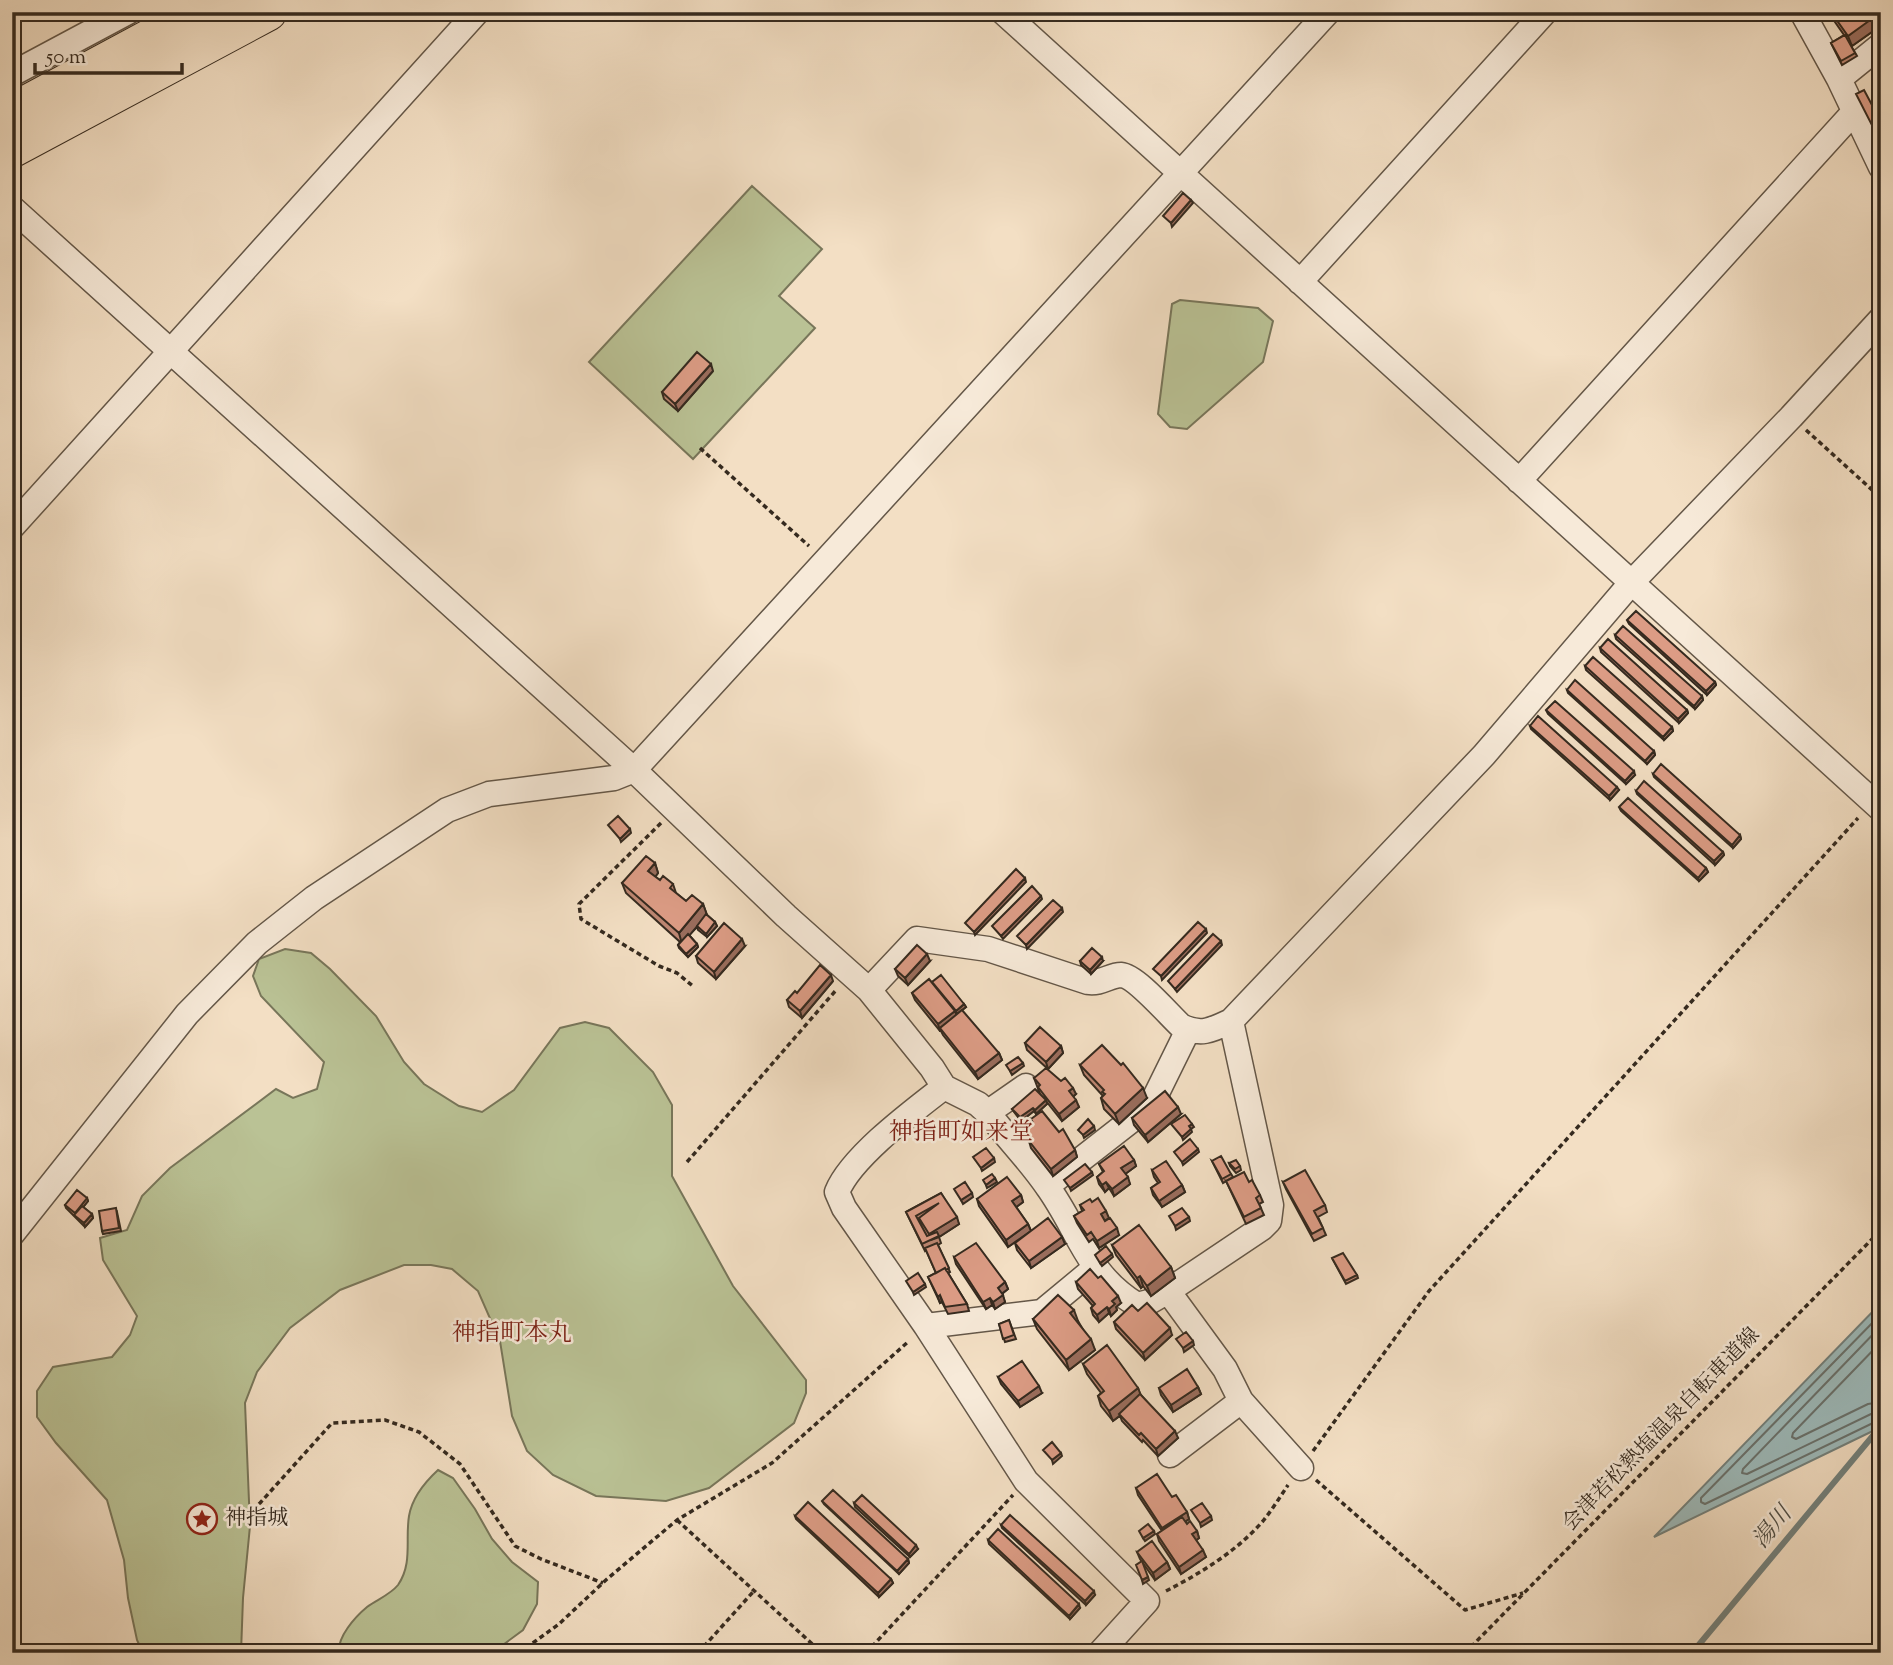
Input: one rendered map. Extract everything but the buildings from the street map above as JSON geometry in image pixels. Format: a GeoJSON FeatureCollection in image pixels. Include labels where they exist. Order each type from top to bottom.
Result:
{"type":"FeatureCollection","features":[{"type":"Feature","properties":{"kind":"highway"},"geometry":{"type":"LineString","coordinates":[[12,112],[198,12]]}},
{"type":"Feature","properties":{"kind":"highway"},"geometry":{"type":"LineString","coordinates":[[12,149],[268,12]]}},
{"type":"Feature","properties":{"kind":"street"},"geometry":{"type":"LineString","coordinates":[[12,74],[128,12]]}},
{"type":"Feature","properties":{"kind":"street"},"geometry":{"type":"LineString","coordinates":[[12,527],[477,12]]}},
{"type":"Feature","properties":{"kind":"street"},"geometry":{"type":"LineString","coordinates":[[1003,12],[1877,805]]}},
{"type":"Feature","properties":{"kind":"street"},"geometry":{"type":"LineString","coordinates":[[12,1234],[187,1014],[257,943],[314,898],[447,810],[489,794],[614,778],[634,770],[1328,12]]}},
{"type":"Feature","properties":{"kind":"street"},"geometry":{"type":"LineString","coordinates":[[1300,282],[1545,12]]}},
{"type":"Feature","properties":{"kind":"street"},"geometry":{"type":"LineString","coordinates":[[1802,12],[1839,79],[1881,167]]}},
{"type":"Feature","properties":{"kind":"street"},"geometry":{"type":"LineString","coordinates":[[1839,79],[1881,46]]}},
{"type":"Feature","properties":{"kind":"street"},"geometry":{"type":"LineString","coordinates":[[1519,481],[1854,112]]}},
{"type":"Feature","properties":{"kind":"street"},"geometry":{"type":"LineString","coordinates":[[16,217],[634,770],[859,982],[932,1068],[944,1087],[978,1104],[987,1113],[1047,1186],[1095,1268],[1137,1304],[1149,1302],[1168,1291],[1269,1221],[1271,1205],[1231,1021]]}},
{"type":"Feature","properties":{"kind":"street"},"geometry":{"type":"LineString","coordinates":[[859,982],[917,939],[988,950],[1088,982],[1097,983],[1121,975],[1132,980],[1188,1030],[1207,1033],[1231,1021],[1484,755],[1632,582],[1881,319]]}},
{"type":"Feature","properties":{"kind":"street"},"geometry":{"type":"LineString","coordinates":[[1047,1186],[1147,1108],[1154,1100],[1188,1030]]}},
{"type":"Feature","properties":{"kind":"street"},"geometry":{"type":"LineString","coordinates":[[987,1113],[1026,1086]]}},
{"type":"Feature","properties":{"kind":"street"},"geometry":{"type":"LineString","coordinates":[[944,1087],[871,1149],[844,1177],[837,1192],[844,1208],[926,1326],[1026,1481],[1147,1601],[1100,1653]]}},
{"type":"Feature","properties":{"kind":"street"},"geometry":{"type":"LineString","coordinates":[[926,1326],[1042,1312],[1095,1268]]}},
{"type":"Feature","properties":{"kind":"street"},"geometry":{"type":"LineString","coordinates":[[1168,1291],[1225,1369],[1241,1401],[1301,1468]]}},
{"type":"Feature","properties":{"kind":"street"},"geometry":{"type":"LineString","coordinates":[[1170,1455],[1241,1401]]}},
{"type":"Feature","properties":{"kind":"path"},"geometry":{"type":"LineString","coordinates":[[1791,417],[1881,498]]}},
{"type":"Feature","properties":{"kind":"path"},"geometry":{"type":"LineString","coordinates":[[700,447],[826,562]]}},
{"type":"Feature","properties":{"kind":"path"},"geometry":{"type":"LineString","coordinates":[[1147,1601],[1190,1579],[1238,1545],[1262,1521],[1429,1291],[1877,805]]}},
{"type":"Feature","properties":{"kind":"path"},"geometry":{"type":"LineString","coordinates":[[675,809],[579,904],[581,919],[677,974],[694,987]]}},
{"type":"Feature","properties":{"kind":"path"},"geometry":{"type":"LineString","coordinates":[[687,1162],[859,982]]}},
{"type":"Feature","properties":{"kind":"path","name":"会津若松熱塩温泉自転車道線"},"geometry":{"type":"LineString","coordinates":[[1465,1653],[1881,1230]]}},
{"type":"Feature","properties":{"kind":"path"},"geometry":{"type":"LineString","coordinates":[[519,1653],[559,1624],[677,1520],[772,1463],[926,1326]]}},
{"type":"Feature","properties":{"kind":"path"},"geometry":{"type":"LineString","coordinates":[[239,1520],[260,1503],[332,1423],[385,1420],[419,1432],[460,1464],[516,1546],[541,1559],[603,1583]]}},
{"type":"Feature","properties":{"kind":"path"},"geometry":{"type":"LineString","coordinates":[[1301,1468],[1465,1610],[1525,1592]]}},
{"type":"Feature","properties":{"kind":"path"},"geometry":{"type":"LineString","coordinates":[[866,1653],[1026,1481]]}},
{"type":"Feature","properties":{"kind":"path"},"geometry":{"type":"LineString","coordinates":[[677,1520],[822,1653]]}},
{"type":"Feature","properties":{"kind":"path"},"geometry":{"type":"LineString","coordinates":[[698,1653],[753,1592]]}},
{"type":"Feature","properties":{"kind":"green space"},"geometry":{"type":"Polygon","coordinates":[[[752,186],[822,249],[779,296],[815,328],[693,459],[589,362],[752,186]]]}},
{"type":"Feature","properties":{"kind":"green space"},"geometry":{"type":"Polygon","coordinates":[[[1180,300],[1258,308],[1273,321],[1263,362],[1187,429],[1170,427],[1158,414],[1172,304],[1180,300]]]}},
{"type":"Feature","properties":{"kind":"green space"},"geometry":{"type":"Polygon","coordinates":[[[285,949],[311,953],[330,969],[376,1016],[404,1062],[424,1084],[459,1106],[482,1112],[514,1090],[560,1028],[585,1022],[609,1028],[653,1072],[672,1105],[672,1176],[733,1286],[806,1380],[806,1393],[794,1423],[709,1488],[666,1501],[596,1496],[553,1475],[527,1451],[512,1416],[500,1341],[478,1291],[452,1269],[431,1265],[404,1265],[340,1290],[290,1328],[257,1372],[245,1403],[250,1526],[241,1653],[143,1653],[137,1640],[128,1598],[124,1560],[107,1500],[56,1443],[37,1417],[37,1391],[53,1367],[112,1357],[130,1335],[137,1316],[103,1260],[100,1238],[127,1230],[142,1196],[170,1168],[276,1089],[293,1098],[317,1089],[324,1062],[261,996],[253,976],[259,959],[285,949]]]}},
{"type":"Feature","properties":{"kind":"green space"},"geometry":{"type":"Polygon","coordinates":[[[438,1470],[453,1478],[492,1539],[512,1562],[538,1582],[537,1604],[523,1630],[492,1653],[339,1653],[341,1640],[352,1622],[367,1607],[395,1589],[403,1577],[411,1509],[420,1491],[438,1470]]]}},
{"type":"Feature","properties":{"kind":"water"},"geometry":{"type":"Polygon","coordinates":[[[1881,1303],[1881,1427],[1654,1537],[1881,1303]]]}},
{"type":"Feature","properties":{"kind":"waterway","name":"湯川"},"geometry":{"type":"LineString","coordinates":[[1692,1653],[1881,1426]]}},
{"type":"Feature","properties":{"kind":"place","name":"神指城"},"geometry":{"type":"Point","coordinates":[202,1519]}},
{"type":"Feature","properties":{"kind":"district","name":"神指町如来堂"},"geometry":{"type":"Point","coordinates":[961,1133]}},
{"type":"Feature","properties":{"kind":"district","name":"神指町本丸"},"geometry":{"type":"Point","coordinates":[512,1334]}}]}
